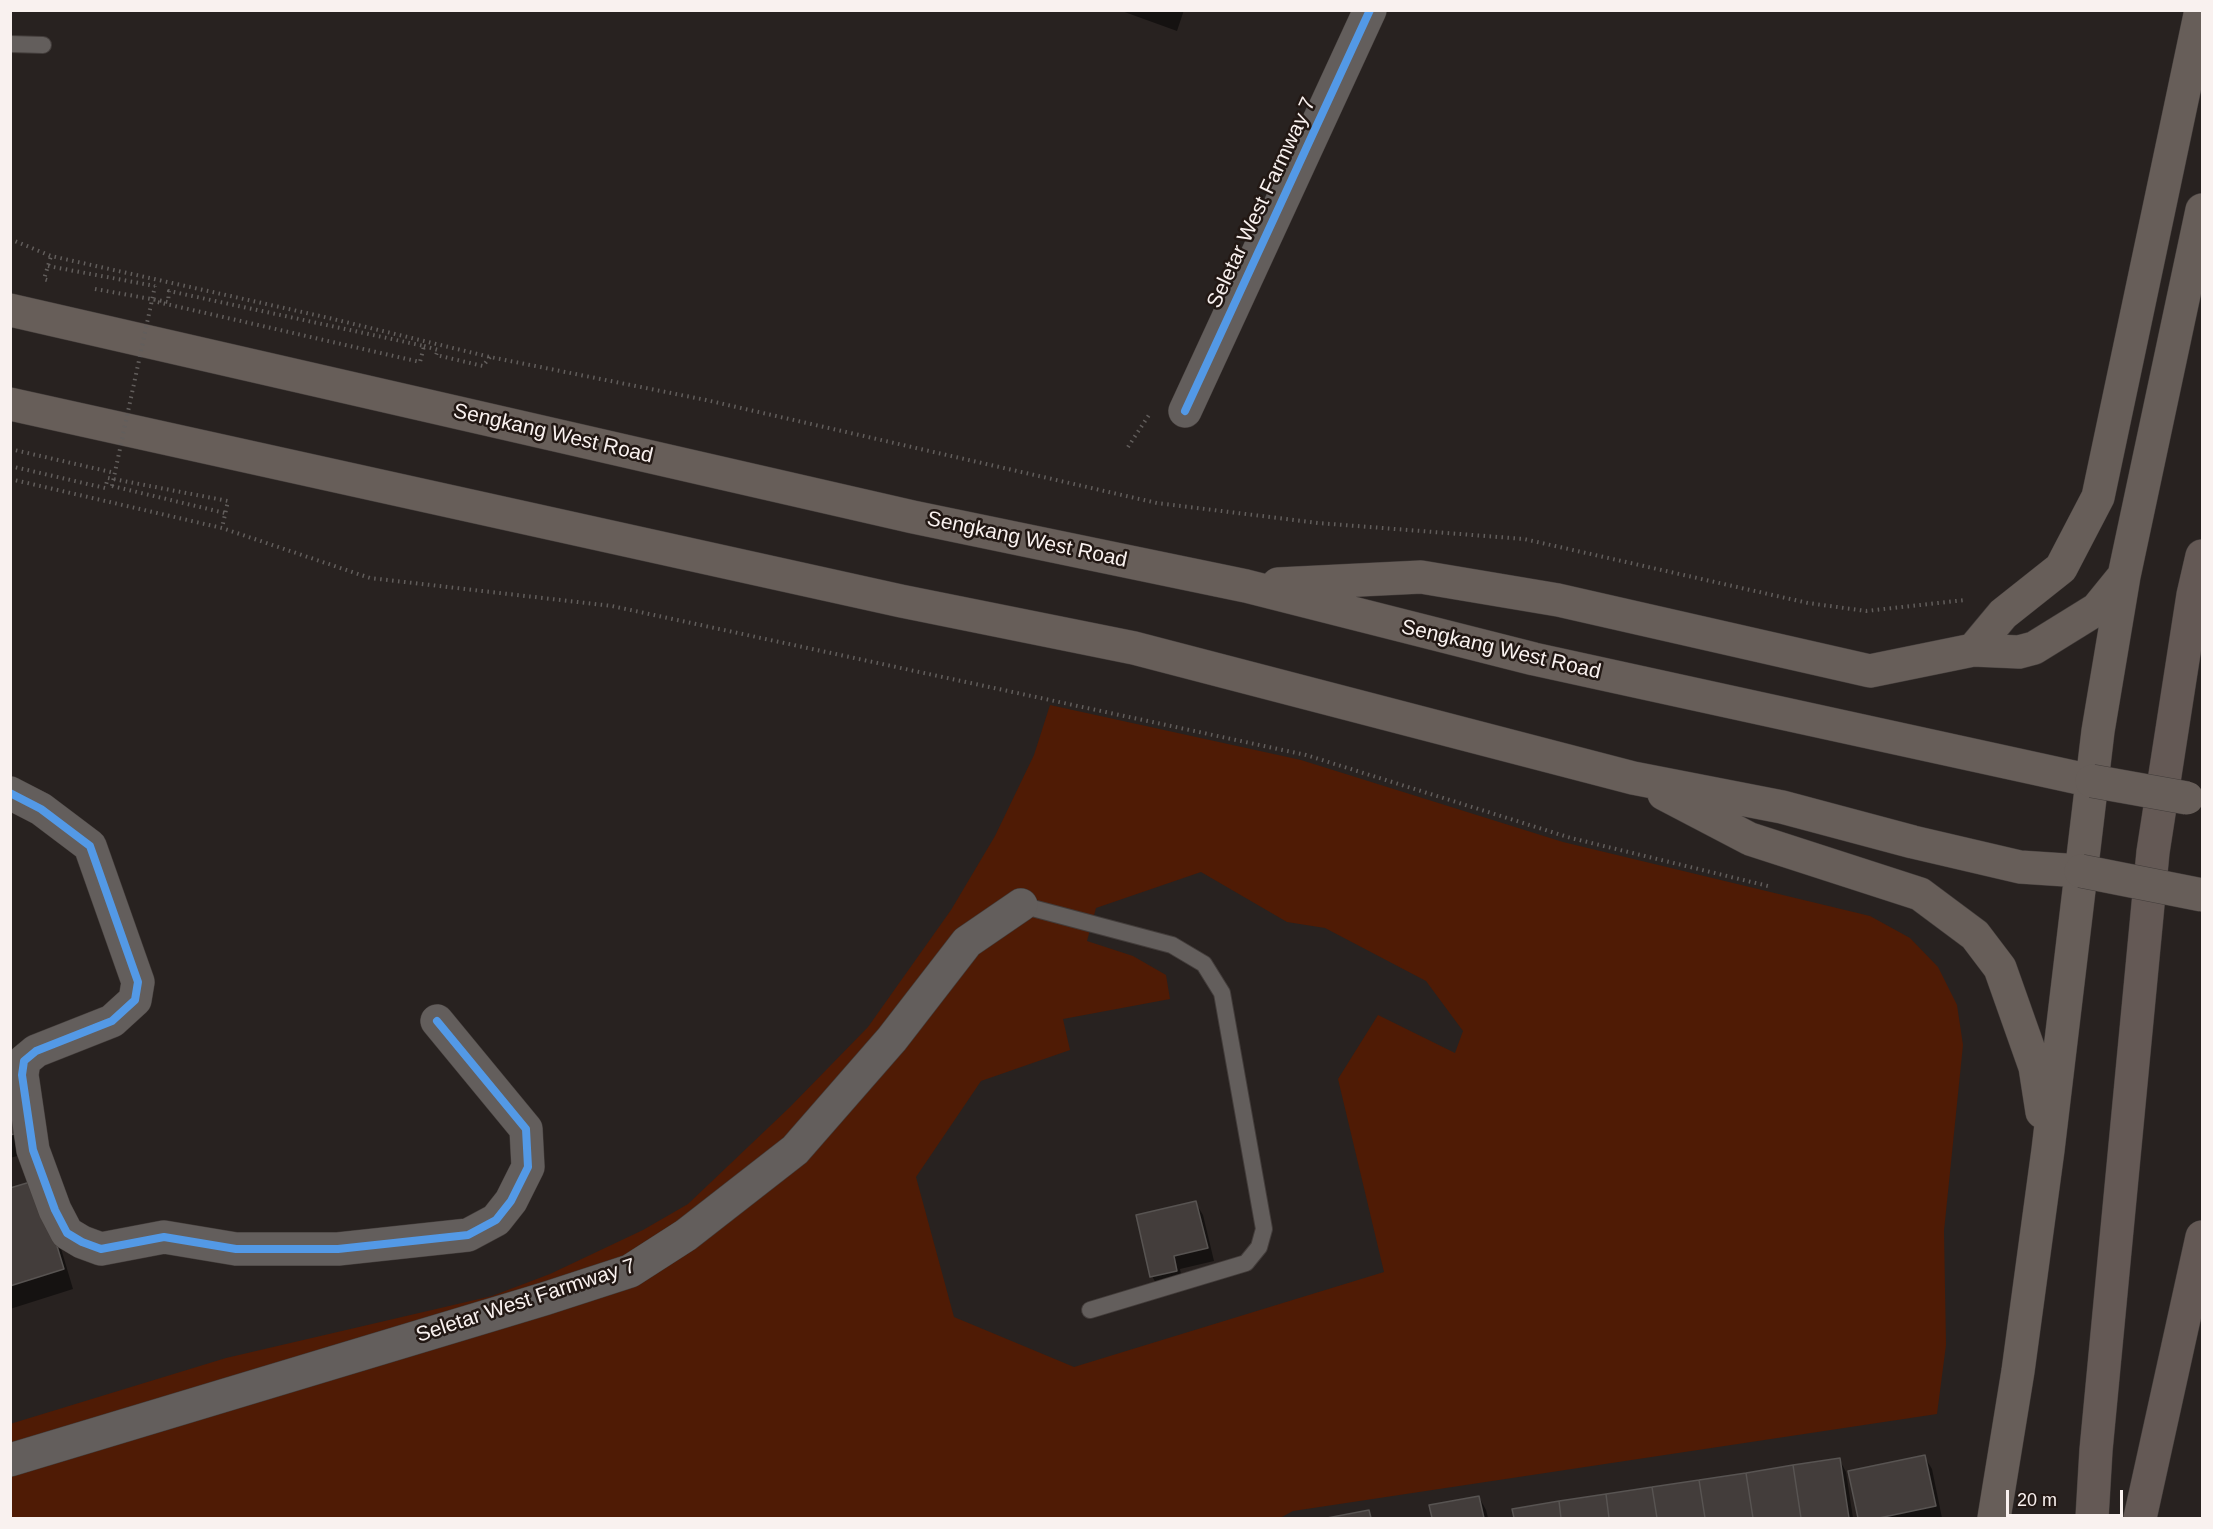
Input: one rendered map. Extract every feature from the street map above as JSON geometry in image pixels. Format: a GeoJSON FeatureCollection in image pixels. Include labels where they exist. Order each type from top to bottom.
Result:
{"type":"FeatureCollection","features":[{"type":"Feature","properties":{"kind":"highway"},"geometry":{"type":"LineString","coordinates":[[2092,1518],[2096,1450],[2153,852],[2193,595],[2202,556]]}},
{"type":"Feature","properties":{"kind":"highway"},"geometry":{"type":"LineString","coordinates":[[2140,1518],[2202,1237]]}},
{"type":"Feature","properties":{"kind":"main road"},"geometry":{"type":"LineString","coordinates":[[1973,650],[2003,614],[2061,568],[2098,497],[2201,10]]}},
{"type":"Feature","properties":{"kind":"main road"},"geometry":{"type":"LineString","coordinates":[[1994,1518],[2018,1371],[2048,1150],[2098,731],[2124,576],[2202,210]]}},
{"type":"Feature","properties":{"kind":"main road","name":"Sengkang West Road"},"geometry":{"type":"LineString","coordinates":[[10,310],[913,517],[1246,586],[1534,659],[2044,771],[2202,802]]}},
{"type":"Feature","properties":{"kind":"main road"},"geometry":{"type":"LineString","coordinates":[[10,404],[901,601],[1134,648],[1633,777],[1782,807],[1913,842],[2020,867],[2081,870],[2202,895]]}},
{"type":"Feature","properties":{"kind":"main road"},"geometry":{"type":"LineString","coordinates":[[1246,586],[1421,577],[1558,600],[1870,671],[1973,650],[2019,652],[2034,648],[2097,609],[2124,576]]}},
{"type":"Feature","properties":{"kind":"main road"},"geometry":{"type":"LineString","coordinates":[[1633,777],[1750,839],[1920,894],[1975,935],[2000,968],[2035,1067],[2048,1150]]}},
{"type":"Feature","properties":{"kind":"street","name":"Seletar West Farmway 7"},"geometry":{"type":"LineString","coordinates":[[1185,411],[1370,10]]}},
{"type":"Feature","properties":{"kind":"street"},"geometry":{"type":"LineString","coordinates":[[10,793],[41,809],[90,846],[138,982],[135,1000],[112,1021],[36,1051],[24,1061],[22,1156],[67,1233],[82,1242],[101,1249],[164,1237],[236,1249],[338,1249],[468,1235],[496,1220],[511,1202],[528,1167],[525,1129],[436,1021]]}},
{"type":"Feature","properties":{"kind":"street","name":"Seletar West Farmway 7"},"geometry":{"type":"LineString","coordinates":[[10,1460],[630,1271],[686,1235],[795,1150],[892,1039],[967,942],[1021,905]]}},
{"type":"Feature","properties":{"kind":"lane"},"geometry":{"type":"LineString","coordinates":[[10,44],[43,45]]}},
{"type":"Feature","properties":{"kind":"lane"},"geometry":{"type":"LineString","coordinates":[[1021,905],[1172,945],[1204,964],[1222,993],[1264,1229],[1259,1247],[1246,1263],[1090,1310]]}},
{"type":"Feature","properties":{"kind":"path"},"geometry":{"type":"LineString","coordinates":[[10,239],[51,256],[329,318],[490,357],[706,400],[1157,503],[1318,523],[1524,539],[1808,603],[1866,611],[1902,609],[1965,600]]}},
{"type":"Feature","properties":{"kind":"path"},"geometry":{"type":"LineString","coordinates":[[51,256],[44,279],[55,282]]}},
{"type":"Feature","properties":{"kind":"path"},"geometry":{"type":"LineString","coordinates":[[48,266],[156,286],[112,486],[225,513]]}},
{"type":"Feature","properties":{"kind":"path"},"geometry":{"type":"LineString","coordinates":[[89,288],[168,302],[169,291],[424,346],[438,350],[436,355],[483,366],[490,357]]}},
{"type":"Feature","properties":{"kind":"path"},"geometry":{"type":"LineString","coordinates":[[153,301],[420,362],[424,346]]}},
{"type":"Feature","properties":{"kind":"path"},"geometry":{"type":"LineString","coordinates":[[10,448],[115,473]]}},
{"type":"Feature","properties":{"kind":"path"},"geometry":{"type":"LineString","coordinates":[[10,466],[105,488],[108,478],[228,501],[222,528]]}},
{"type":"Feature","properties":{"kind":"path"},"geometry":{"type":"LineString","coordinates":[[10,479],[222,528],[370,578],[612,606],[1306,755],[1571,838],[1775,888]]}},
{"type":"Feature","properties":{"kind":"shaded area"},"geometry":{"type":"Polygon","coordinates":[[[1050,705],[1301,760],[1563,842],[1870,916],[1910,938],[1938,967],[1957,1005],[1963,1045],[1944,1231],[1946,1345],[1937,1414],[1293,1511],[1280,1518],[11,1518],[10,1424],[226,1358],[492,1296],[550,1274],[643,1230],[688,1204],[790,1107],[868,1027],[951,910],[995,836],[1034,755],[1050,705]],[[1201,872],[1096,908],[1087,941],[1133,956],[1166,975],[1170,999],[1063,1019],[1070,1050],[981,1081],[916,1177],[954,1317],[1074,1367],[1384,1272],[1338,1079],[1378,1015],[1455,1053],[1463,1031],[1426,981],[1325,928],[1287,922],[1201,872]]]}},
{"type":"Feature","properties":{"kind":"building"},"geometry":{"type":"Polygon","coordinates":[[[10,1108],[18,1133],[10,1135],[10,1108]]]}},
{"type":"Feature","properties":{"kind":"building"},"geometry":{"type":"Polygon","coordinates":[[[37,1180],[64,1269],[10,1286],[10,1188],[37,1180]]]}},
{"type":"Feature","properties":{"kind":"building"},"geometry":{"type":"Polygon","coordinates":[[[1196,1201],[1208,1248],[1174,1256],[1177,1271],[1150,1277],[1136,1215],[1196,1201]]]}},
{"type":"Feature","properties":{"kind":"building"},"geometry":{"type":"Polygon","coordinates":[[[1925,1455],[1936,1506],[1879,1518],[1858,1518],[1848,1471],[1925,1455]]]}},
{"type":"Feature","properties":{"kind":"building"},"geometry":{"type":"Polygon","coordinates":[[[1840,1458],[1849,1518],[1801,1518],[1793,1465],[1840,1458]]]}},
{"type":"Feature","properties":{"kind":"building"},"geometry":{"type":"Polygon","coordinates":[[[1793,1465],[1801,1518],[1753,1518],[1746,1473],[1793,1465]]]}},
{"type":"Feature","properties":{"kind":"building"},"geometry":{"type":"Polygon","coordinates":[[[1746,1473],[1753,1518],[1705,1518],[1699,1480],[1746,1473]]]}},
{"type":"Feature","properties":{"kind":"building"},"geometry":{"type":"Polygon","coordinates":[[[1699,1480],[1705,1518],[1657,1518],[1652,1487],[1699,1480]]]}},
{"type":"Feature","properties":{"kind":"building"},"geometry":{"type":"Polygon","coordinates":[[[1652,1487],[1657,1518],[1609,1518],[1606,1494],[1652,1487]]]}},
{"type":"Feature","properties":{"kind":"building"},"geometry":{"type":"Polygon","coordinates":[[[1606,1494],[1609,1518],[1561,1518],[1559,1501],[1606,1494]]]}},
{"type":"Feature","properties":{"kind":"building"},"geometry":{"type":"Polygon","coordinates":[[[1479,1496],[1484,1518],[1432,1518],[1429,1505],[1479,1496]]]}},
{"type":"Feature","properties":{"kind":"building"},"geometry":{"type":"Polygon","coordinates":[[[1559,1501],[1561,1518],[1514,1518],[1512,1509],[1559,1501]]]}},
{"type":"Feature","properties":{"kind":"building"},"geometry":{"type":"Polygon","coordinates":[[[1369,1510],[1371,1518],[1327,1518],[1369,1510]]]}},
{"type":"Feature","properties":{"kind":"cycle path"},"geometry":{"type":"LineString","coordinates":[[1185,411],[1370,10]]}},
{"type":"Feature","properties":{"kind":"cycle path"},"geometry":{"type":"LineString","coordinates":[[10,793],[41,809],[90,846],[138,982],[135,1000],[112,1021],[36,1051],[24,1061],[22,1075],[33,1150],[55,1210],[67,1233],[82,1242],[101,1249],[164,1237],[236,1249],[338,1249],[468,1235],[496,1220],[511,1201],[528,1167],[526,1129],[437,1021]]}}]}
